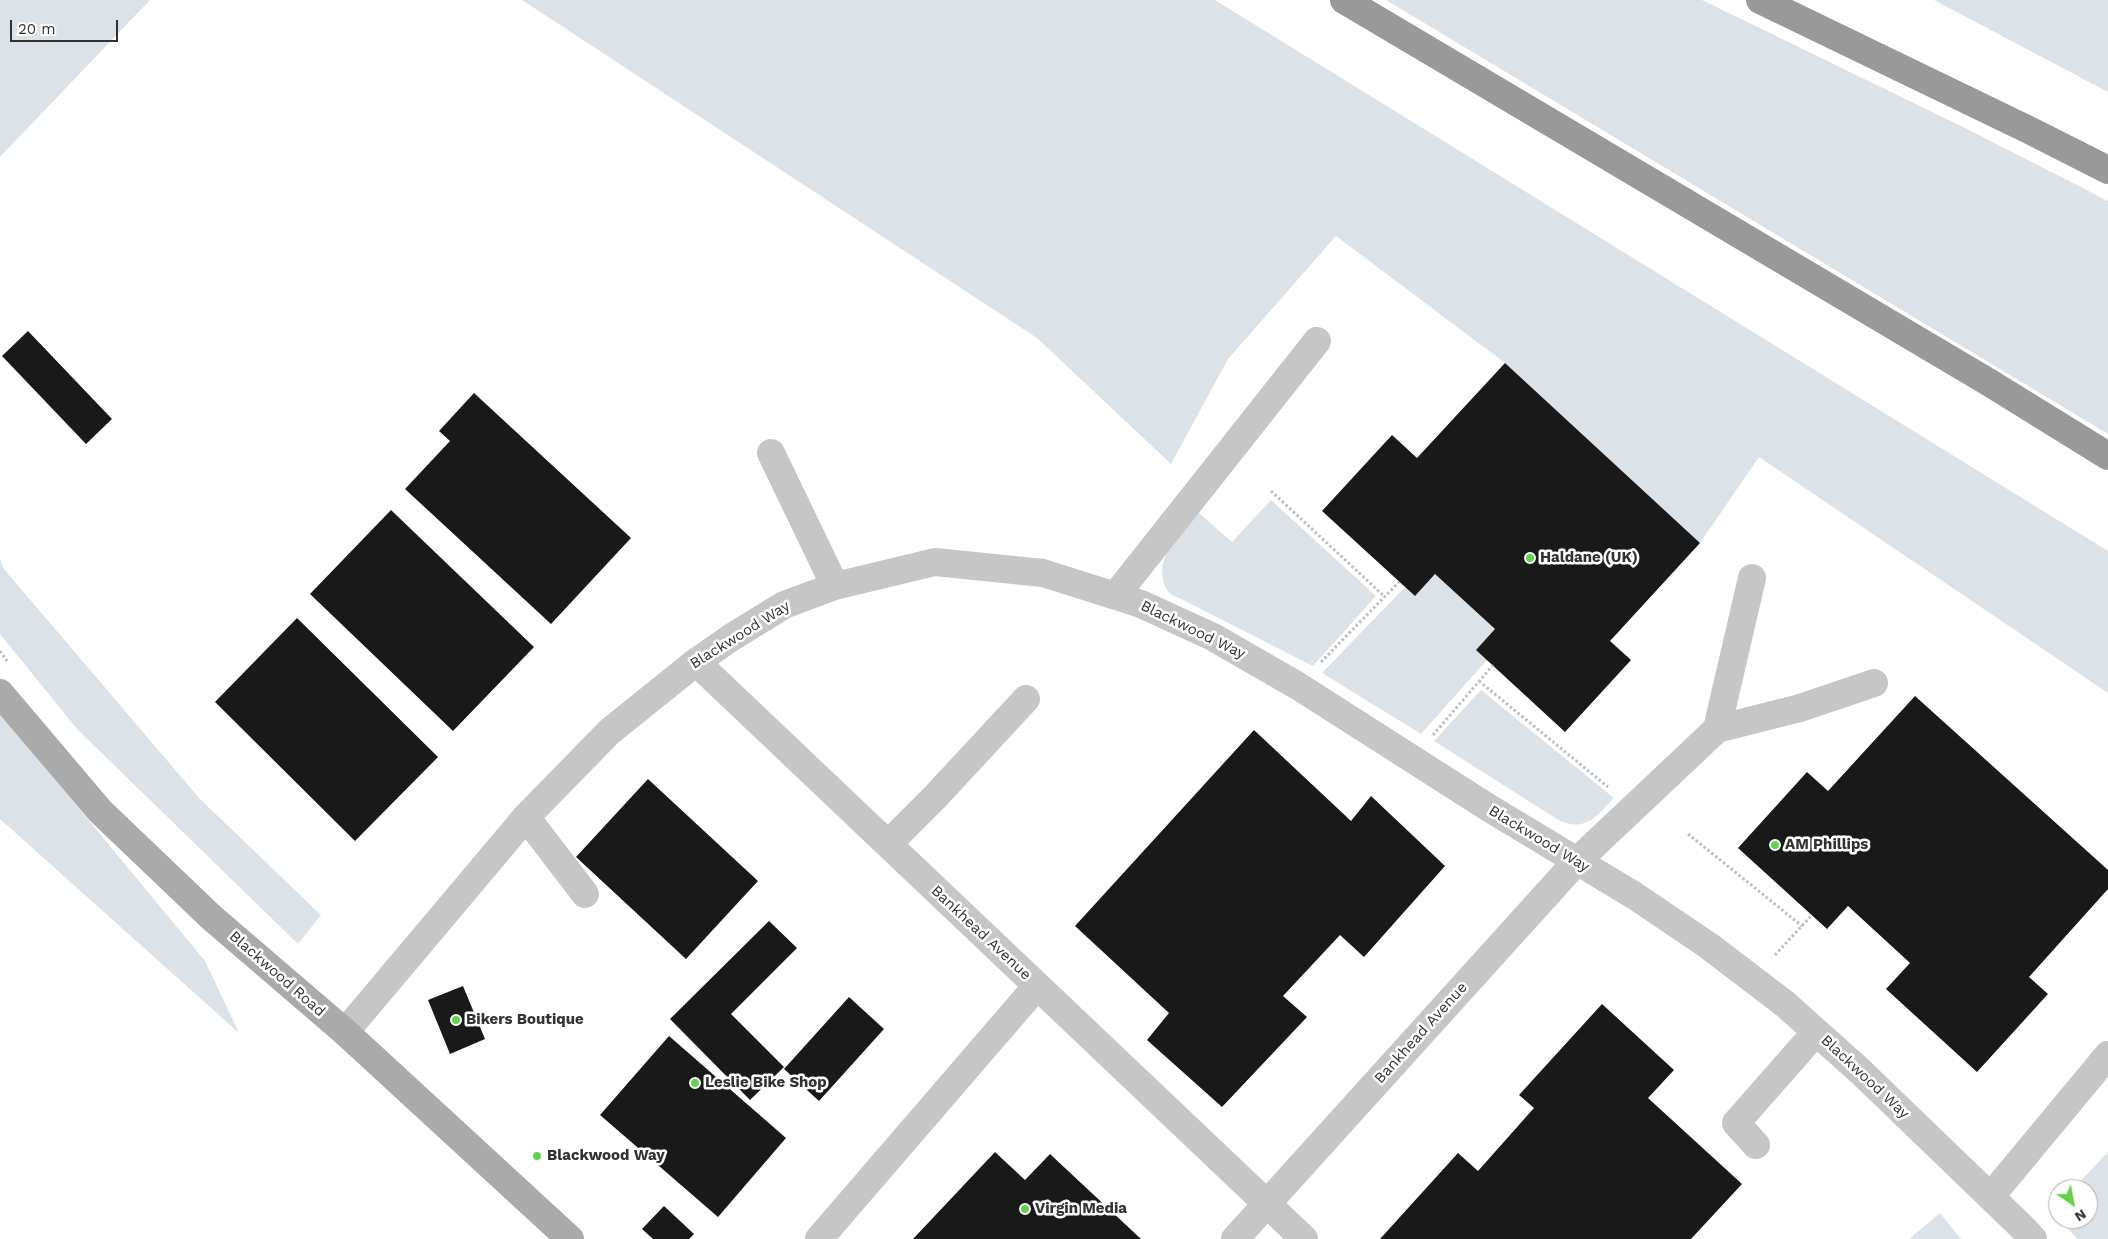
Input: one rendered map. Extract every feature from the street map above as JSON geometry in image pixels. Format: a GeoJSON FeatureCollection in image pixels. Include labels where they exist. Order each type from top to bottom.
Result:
{"type":"FeatureCollection","features":[{"type":"Feature","properties":{"kind":"highway"},"geometry":{"type":"LineString","coordinates":[[1344,0],[1990,383],[2108,456]]}},
{"type":"Feature","properties":{"kind":"highway"},"geometry":{"type":"LineString","coordinates":[[1760,0],[2108,170]]}},
{"type":"Feature","properties":{"kind":"main road","name":"Blackwood Road"},"geometry":{"type":"LineString","coordinates":[[0,693],[100,811],[211,917],[345,1032],[570,1239]]}},
{"type":"Feature","properties":{"kind":"street"},"geometry":{"type":"LineString","coordinates":[[1116,595],[1317,342]]}},
{"type":"Feature","properties":{"kind":"street"},"geometry":{"type":"LineString","coordinates":[[771,453],[835,586]]}},
{"type":"Feature","properties":{"kind":"street","name":"Blackwood Way"},"geometry":{"type":"LineString","coordinates":[[345,1032],[526,817],[609,732],[696,662],[784,605],[835,586],[935,562],[1043,573],[1142,604],[1213,637],[1298,686],[1576,862],[1635,896],[1709,946],[1785,1004],[1861,1072],[2033,1239]]}},
{"type":"Feature","properties":{"kind":"street"},"geometry":{"type":"LineString","coordinates":[[1752,578],[1717,728],[1800,708],[1874,683]]}},
{"type":"Feature","properties":{"kind":"street","name":"Bankhead Avenue"},"geometry":{"type":"LineString","coordinates":[[696,662],[1304,1239]]}},
{"type":"Feature","properties":{"kind":"street"},"geometry":{"type":"LineString","coordinates":[[888,844],[935,798],[1026,699]]}},
{"type":"Feature","properties":{"kind":"street","name":"Bankhead Avenue"},"geometry":{"type":"LineString","coordinates":[[1235,1239],[1576,862],[1717,728]]}},
{"type":"Feature","properties":{"kind":"street"},"geometry":{"type":"LineString","coordinates":[[526,817],[585,894]]}},
{"type":"Feature","properties":{"kind":"street"},"geometry":{"type":"LineString","coordinates":[[819,1239],[1037,986]]}},
{"type":"Feature","properties":{"kind":"street"},"geometry":{"type":"LineString","coordinates":[[1756,1145],[1736,1123],[1816,1032]]}},
{"type":"Feature","properties":{"kind":"street"},"geometry":{"type":"LineString","coordinates":[[1990,1196],[2108,1055]]}},
{"type":"Feature","properties":{"kind":"path"},"geometry":{"type":"LineString","coordinates":[[1270,491],[1385,597]]}},
{"type":"Feature","properties":{"kind":"path"},"geometry":{"type":"LineString","coordinates":[[1298,686],[1399,582]]}},
{"type":"Feature","properties":{"kind":"path"},"geometry":{"type":"LineString","coordinates":[[1412,759],[1492,665]]}},
{"type":"Feature","properties":{"kind":"path"},"geometry":{"type":"LineString","coordinates":[[1479,681],[1633,807]]}},
{"type":"Feature","properties":{"kind":"path"},"geometry":{"type":"LineString","coordinates":[[1688,834],[1802,926]]}},
{"type":"Feature","properties":{"kind":"path"},"geometry":{"type":"LineString","coordinates":[[1752,979],[1812,915]]}},
{"type":"Feature","properties":{"kind":"shaded area"},"geometry":{"type":"Polygon","coordinates":[[[0,0],[150,0],[0,157],[0,0]]]}},
{"type":"Feature","properties":{"kind":"shaded area"},"geometry":{"type":"Polygon","coordinates":[[[522,0],[1215,0],[2108,551],[2108,693],[1759,457],[1700,543],[1505,363],[1336,236],[1228,359],[1171,464],[1037,338],[522,0]]]}},
{"type":"Feature","properties":{"kind":"shaded area"},"geometry":{"type":"Polygon","coordinates":[[[1386,0],[1702,0],[1965,128],[2108,201],[2108,434],[1386,0]]]}},
{"type":"Feature","properties":{"kind":"shaded area"},"geometry":{"type":"Polygon","coordinates":[[[1934,0],[2108,0],[2108,92],[1934,0]]]}},
{"type":"Feature","properties":{"kind":"shaded area"},"geometry":{"type":"Polygon","coordinates":[[[1271,500],[1376,596],[1313,666],[1173,595],[1168,592],[1164,583],[1162,569],[1168,551],[1179,535],[1199,513],[1232,542],[1271,500]]]}},
{"type":"Feature","properties":{"kind":"shaded area"},"geometry":{"type":"Polygon","coordinates":[[[0,559],[4,569],[200,799],[321,915],[298,944],[77,729],[0,634],[0,559]]]}},
{"type":"Feature","properties":{"kind":"shaded area"},"geometry":{"type":"Polygon","coordinates":[[[1435,574],[1495,629],[1487,660],[1421,734],[1322,673],[1405,587],[1415,596],[1435,574]]]}},
{"type":"Feature","properties":{"kind":"shaded area"},"geometry":{"type":"Polygon","coordinates":[[[1481,690],[1614,798],[1590,820],[1577,825],[1569,824],[1560,821],[1434,741],[1481,690]]]}},
{"type":"Feature","properties":{"kind":"shaded area"},"geometry":{"type":"Polygon","coordinates":[[[0,713],[205,961],[239,1033],[0,819],[0,713]]]}},
{"type":"Feature","properties":{"kind":"shaded area"},"geometry":{"type":"Polygon","coordinates":[[[2108,1152],[2108,1239],[2078,1239],[2068,1229],[2098,1229],[2098,1179],[2082,1179],[2108,1152]]]}},
{"type":"Feature","properties":{"kind":"shaded area"},"geometry":{"type":"Polygon","coordinates":[[[1940,1213],[1961,1239],[1909,1239],[1940,1213]]]}},
{"type":"Feature","properties":{"kind":"building"},"geometry":{"type":"Polygon","coordinates":[[[28,331],[112,419],[86,444],[2,356],[28,331]]]}},
{"type":"Feature","properties":{"kind":"building","name":"Haldane (UK)"},"geometry":{"type":"Polygon","coordinates":[[[1505,363],[1700,543],[1610,641],[1631,660],[1565,732],[1476,650],[1495,629],[1435,574],[1415,596],[1322,511],[1392,435],[1417,458],[1505,363]]]}},
{"type":"Feature","properties":{"kind":"building"},"geometry":{"type":"Polygon","coordinates":[[[474,393],[631,538],[551,624],[405,489],[450,441],[439,431],[474,393]]]}},
{"type":"Feature","properties":{"kind":"building"},"geometry":{"type":"Polygon","coordinates":[[[391,510],[534,647],[453,731],[310,594],[391,510]]]}},
{"type":"Feature","properties":{"kind":"building"},"geometry":{"type":"Polygon","coordinates":[[[297,618],[438,757],[355,841],[215,702],[297,618]]]}},
{"type":"Feature","properties":{"kind":"building"},"geometry":{"type":"Polygon","coordinates":[[[1915,696],[2108,870],[2108,889],[2029,977],[2048,994],[1977,1072],[1886,989],[1910,963],[1848,906],[1827,929],[1738,848],[1807,772],[1828,791],[1915,696]]]}},
{"type":"Feature","properties":{"kind":"building"},"geometry":{"type":"Polygon","coordinates":[[[1254,730],[1351,821],[1371,796],[1445,866],[1364,957],[1340,935],[1283,996],[1307,1017],[1222,1107],[1147,1040],[1169,1013],[1075,926],[1254,730]]]}},
{"type":"Feature","properties":{"kind":"building"},"geometry":{"type":"Polygon","coordinates":[[[648,779],[758,881],[686,959],[576,857],[648,779]]]}},
{"type":"Feature","properties":{"kind":"building"},"geometry":{"type":"Polygon","coordinates":[[[769,921],[797,948],[731,1014],[784,1067],[750,1100],[670,1019],[769,921]]]}},
{"type":"Feature","properties":{"kind":"building","name":"Bikers Boutique"},"geometry":{"type":"Polygon","coordinates":[[[463,986],[485,1039],[450,1054],[428,1000],[463,986]]]}},
{"type":"Feature","properties":{"kind":"building"},"geometry":{"type":"Polygon","coordinates":[[[849,997],[884,1029],[819,1101],[784,1069],[849,997]]]}},
{"type":"Feature","properties":{"kind":"building"},"geometry":{"type":"Polygon","coordinates":[[[1602,1004],[1674,1070],[1648,1098],[1742,1184],[1691,1239],[1380,1239],[1458,1153],[1478,1171],[1534,1108],[1519,1095],[1602,1004]]]}},
{"type":"Feature","properties":{"kind":"building"},"geometry":{"type":"Polygon","coordinates":[[[669,1036],[786,1138],[718,1217],[600,1115],[669,1036]]]}},
{"type":"Feature","properties":{"kind":"building","name":"Virgin Media"},"geometry":{"type":"Polygon","coordinates":[[[995,1152],[1025,1180],[1050,1154],[1141,1239],[913,1239],[995,1152]]]}},
{"type":"Feature","properties":{"kind":"building"},"geometry":{"type":"Polygon","coordinates":[[[664,1206],[694,1234],[689,1239],[653,1239],[642,1229],[664,1206]]]}},
{"type":"Feature","properties":{"kind":"place","name":"Haldane (UK)"},"geometry":{"type":"Point","coordinates":[1530,558]}},
{"type":"Feature","properties":{"kind":"place","name":"AM Phillips"},"geometry":{"type":"Point","coordinates":[1775,845]}},
{"type":"Feature","properties":{"kind":"place","name":"Bikers Boutique"},"geometry":{"type":"Point","coordinates":[456,1020]}},
{"type":"Feature","properties":{"kind":"place","name":"Leslie Bike Shop"},"geometry":{"type":"Point","coordinates":[695,1083]}},
{"type":"Feature","properties":{"kind":"place","name":"Blackwood Way"},"geometry":{"type":"Point","coordinates":[537,1156]}},
{"type":"Feature","properties":{"kind":"place","name":"Virgin Media"},"geometry":{"type":"Point","coordinates":[1025,1209]}}]}
